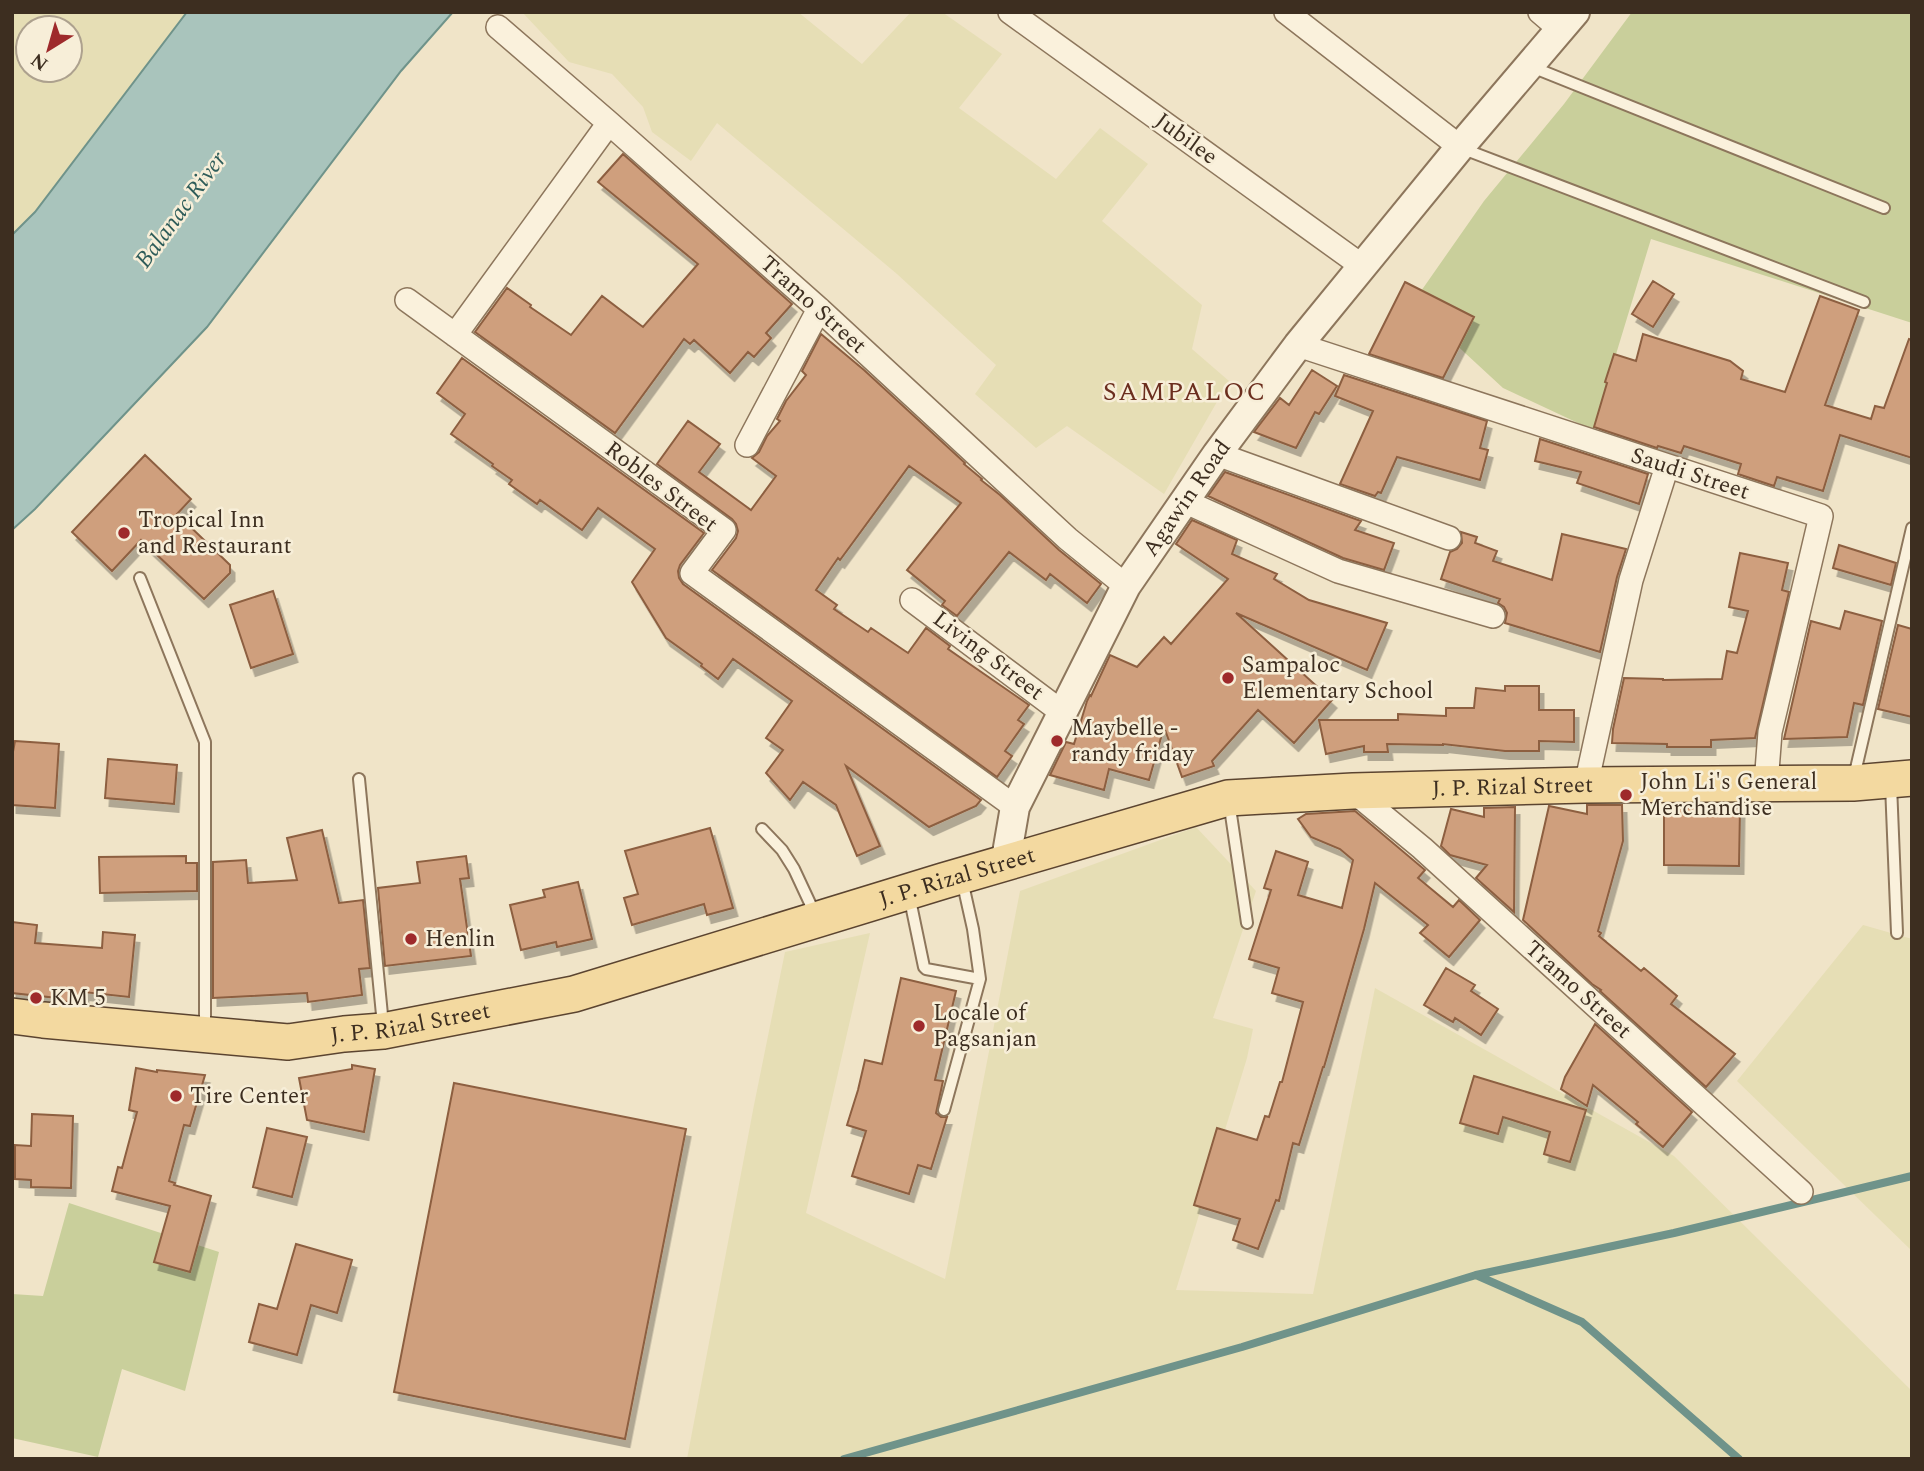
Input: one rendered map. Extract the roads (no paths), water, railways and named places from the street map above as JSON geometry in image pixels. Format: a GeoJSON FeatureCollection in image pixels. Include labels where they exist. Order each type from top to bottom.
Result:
{"type":"FeatureCollection","features":[{"type":"Feature","properties":{"kind":"main road","name":"J. P. Rizal Street"},"geometry":{"type":"LineString","coordinates":[[12,1016],[288,1042],[383,1031],[574,994],[1228,798],[1353,791],[1586,785],[1853,783],[1901,779]]}},
{"type":"Feature","properties":{"kind":"street","name":"Jubilee"},"geometry":{"type":"LineString","coordinates":[[1010,12],[1362,266]]}},
{"type":"Feature","properties":{"kind":"street"},"geometry":{"type":"LineString","coordinates":[[1286,12],[1460,147]]}},
{"type":"Feature","properties":{"kind":"street","name":"Agawin Road"},"geometry":{"type":"LineString","coordinates":[[1005,864],[1015,807],[1126,586],[1217,454],[1298,345],[1530,66],[1559,18]]}},
{"type":"Feature","properties":{"kind":"street","name":"Tramo Street"},"geometry":{"type":"LineString","coordinates":[[498,27],[819,309],[1068,539],[1126,586]]}},
{"type":"Feature","properties":{"kind":"street"},"geometry":{"type":"LineString","coordinates":[[455,335],[609,123]]}},
{"type":"Feature","properties":{"kind":"street","name":"Robles Street"},"geometry":{"type":"LineString","coordinates":[[407,300],[724,530],[692,573],[1015,807]]}},
{"type":"Feature","properties":{"kind":"street"},"geometry":{"type":"LineString","coordinates":[[747,445],[819,309]]}},
{"type":"Feature","properties":{"kind":"street","name":"Saudi Street"},"geometry":{"type":"LineString","coordinates":[[1298,345],[1821,516],[1770,732],[1766,784]]}},
{"type":"Feature","properties":{"kind":"street"},"geometry":{"type":"LineString","coordinates":[[1217,454],[1449,538]]}},
{"type":"Feature","properties":{"kind":"street"},"geometry":{"type":"LineString","coordinates":[[1586,785],[1631,580],[1667,466]]}},
{"type":"Feature","properties":{"kind":"street"},"geometry":{"type":"LineString","coordinates":[[1184,501],[1338,571],[1493,616]]}},
{"type":"Feature","properties":{"kind":"street","name":"Living Street"},"geometry":{"type":"LineString","coordinates":[[912,600],[1063,713]]}},
{"type":"Feature","properties":{"kind":"street","name":"Tramo Street"},"geometry":{"type":"LineString","coordinates":[[1353,791],[1422,848],[1801,1192]]}},
{"type":"Feature","properties":{"kind":"lane"},"geometry":{"type":"LineString","coordinates":[[1530,66],[1884,208]]}},
{"type":"Feature","properties":{"kind":"lane"},"geometry":{"type":"LineString","coordinates":[[1460,147],[1864,302]]}},
{"type":"Feature","properties":{"kind":"lane"},"geometry":{"type":"LineString","coordinates":[[1853,783],[1912,528]]}},
{"type":"Feature","properties":{"kind":"lane"},"geometry":{"type":"LineString","coordinates":[[140,578],[205,742],[205,1035]]}},
{"type":"Feature","properties":{"kind":"lane"},"geometry":{"type":"LineString","coordinates":[[359,779],[383,1031]]}},
{"type":"Feature","properties":{"kind":"lane"},"geometry":{"type":"LineString","coordinates":[[1897,933],[1901,779]]}},
{"type":"Feature","properties":{"kind":"lane"},"geometry":{"type":"LineString","coordinates":[[1228,798],[1247,923]]}},
{"type":"Feature","properties":{"kind":"lane"},"geometry":{"type":"LineString","coordinates":[[762,829],[782,850],[817,920]]}},
{"type":"Feature","properties":{"kind":"lane"},"geometry":{"type":"LineString","coordinates":[[944,1110],[980,979],[973,929],[961,876]]}},
{"type":"Feature","properties":{"kind":"lane"},"geometry":{"type":"LineString","coordinates":[[908,892],[924,967],[980,979]]}},
{"type":"Feature","properties":{"kind":"water","name":"Balanac River"},"geometry":{"type":"Polygon","coordinates":[[[187,12],[453,12],[401,71],[207,327],[12,530],[12,235],[35,212],[187,12]]]}},
{"type":"Feature","properties":{"kind":"waterway"},"geometry":{"type":"LineString","coordinates":[[1476,1275],[1674,1233],[1912,1176]]}},
{"type":"Feature","properties":{"kind":"waterway"},"geometry":{"type":"LineString","coordinates":[[844,1459],[1242,1347],[1476,1275],[1582,1322],[1739,1459]]}},
{"type":"Feature","properties":{"kind":"place","name":"Tropical Inn and Restaurant"},"geometry":{"type":"Point","coordinates":[124,533]}},
{"type":"Feature","properties":{"kind":"place","name":"Sampaloc Elementary School"},"geometry":{"type":"Point","coordinates":[1228,678]}},
{"type":"Feature","properties":{"kind":"place","name":"Maybelle - randy friday"},"geometry":{"type":"Point","coordinates":[1057,741]}},
{"type":"Feature","properties":{"kind":"place","name":"John Li's General Merchandise"},"geometry":{"type":"Point","coordinates":[1626,795]}},
{"type":"Feature","properties":{"kind":"place","name":"Henlin"},"geometry":{"type":"Point","coordinates":[411,939]}},
{"type":"Feature","properties":{"kind":"place","name":"KM 5"},"geometry":{"type":"Point","coordinates":[36,998]}},
{"type":"Feature","properties":{"kind":"place","name":"Locale of Pagsanjan"},"geometry":{"type":"Point","coordinates":[919,1026]}},
{"type":"Feature","properties":{"kind":"place","name":"Tire Center"},"geometry":{"type":"Point","coordinates":[176,1096]}},
{"type":"Feature","properties":{"kind":"district","name":"SAMPALOC"},"geometry":{"type":"Point","coordinates":[1185,392]}}]}
